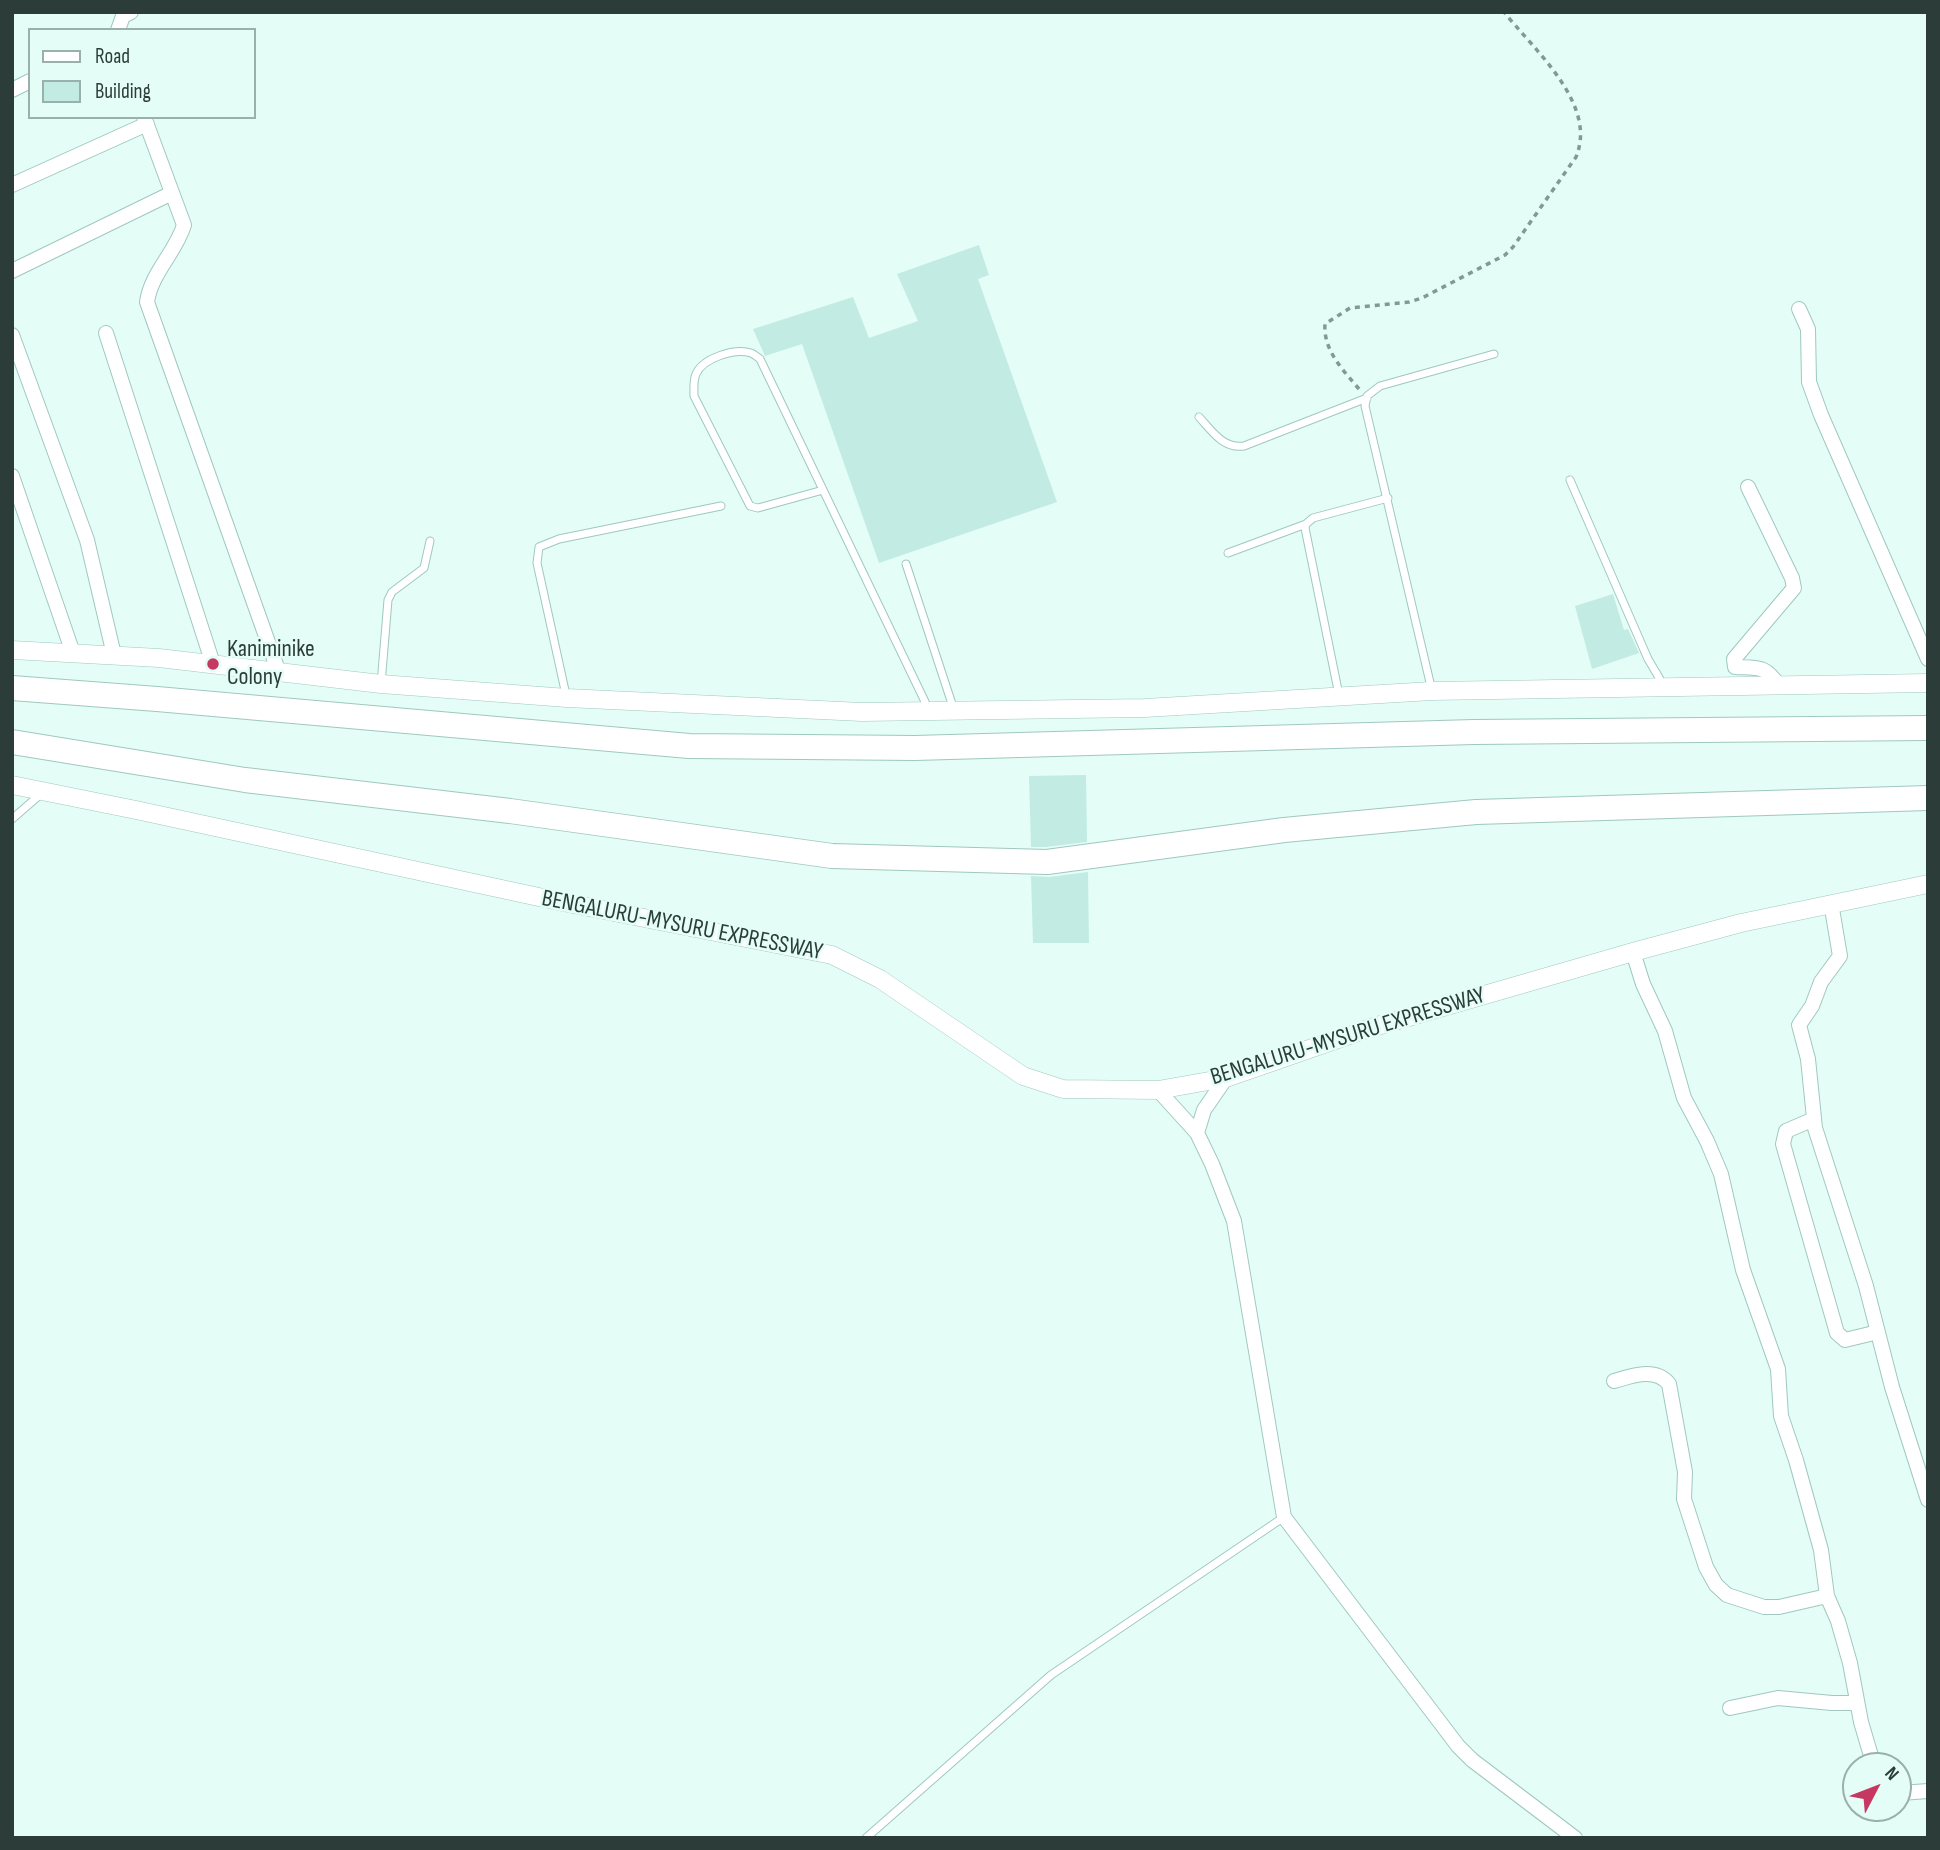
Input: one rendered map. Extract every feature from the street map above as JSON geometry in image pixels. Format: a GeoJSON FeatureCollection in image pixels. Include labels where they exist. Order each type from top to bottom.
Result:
{"type":"FeatureCollection","features":[{"type":"Feature","properties":{"kind":"highway"},"geometry":{"type":"LineString","coordinates":[[12,688],[690,746],[915,748],[1474,733],[1928,728]]}},
{"type":"Feature","properties":{"kind":"highway"},"geometry":{"type":"LineString","coordinates":[[12,742],[245,780],[510,811],[832,856],[1020,862],[1047,862],[1284,830],[1476,812],[1928,798]]}},
{"type":"Feature","properties":{"kind":"street"},"geometry":{"type":"LineString","coordinates":[[119,28],[123,16],[131,12]]}},
{"type":"Feature","properties":{"kind":"street"},"geometry":{"type":"LineString","coordinates":[[12,90],[28,82]]}},
{"type":"Feature","properties":{"kind":"street"},"geometry":{"type":"LineString","coordinates":[[12,185],[146,120],[184,225],[177,243],[150,287],[148,302],[279,673]]}},
{"type":"Feature","properties":{"kind":"street"},"geometry":{"type":"LineString","coordinates":[[12,271],[172,192]]}},
{"type":"Feature","properties":{"kind":"street"},"geometry":{"type":"LineString","coordinates":[[1799,309],[1808,329],[1809,383],[1928,659]]}},
{"type":"Feature","properties":{"kind":"street"},"geometry":{"type":"LineString","coordinates":[[106,333],[214,664]]}},
{"type":"Feature","properties":{"kind":"street"},"geometry":{"type":"LineString","coordinates":[[12,335],[86,540],[114,655]]}},
{"type":"Feature","properties":{"kind":"street"},"geometry":{"type":"LineString","coordinates":[[12,476],[73,653]]}},
{"type":"Feature","properties":{"kind":"street"},"geometry":{"type":"LineString","coordinates":[[1748,487],[1792,578],[1794,588],[1734,659],[1733,664],[1735,667],[1769,671],[1779,686]]}},
{"type":"Feature","properties":{"kind":"street"},"geometry":{"type":"LineString","coordinates":[[12,650],[114,655],[382,684],[567,698],[862,712],[1144,708],[1432,691],[1928,683]]}},
{"type":"Feature","properties":{"kind":"street","name":"BENGALURU-MYSURU EXPRESSWAY"},"geometry":{"type":"LineString","coordinates":[[12,786],[548,899],[832,955],[880,979],[1023,1076],[1063,1089],[1157,1090],[1226,1078],[1367,1029],[1741,923],[1831,902],[1928,884]]}},
{"type":"Feature","properties":{"kind":"street"},"geometry":{"type":"LineString","coordinates":[[1831,902],[1840,956],[1821,982],[1812,1006],[1799,1025],[1808,1059],[1814,1119],[1928,1500]]}},
{"type":"Feature","properties":{"kind":"street"},"geometry":{"type":"LineString","coordinates":[[1633,953],[1643,984],[1665,1031],[1684,1098],[1721,1174],[1744,1269],[1778,1369],[1781,1416],[1821,1550],[1827,1596],[1838,1621],[1850,1663],[1870,1752]]}},
{"type":"Feature","properties":{"kind":"street"},"geometry":{"type":"LineString","coordinates":[[1196,1133],[1204,1110],[1226,1078]]}},
{"type":"Feature","properties":{"kind":"street"},"geometry":{"type":"LineString","coordinates":[[1157,1090],[1196,1133],[1212,1164],[1234,1222],[1283,1517],[1458,1746],[1472,1760],[1575,1838]]}},
{"type":"Feature","properties":{"kind":"street"},"geometry":{"type":"LineString","coordinates":[[1814,1119],[1786,1131],[1783,1144],[1837,1333],[1845,1340],[1878,1332]]}},
{"type":"Feature","properties":{"kind":"street"},"geometry":{"type":"LineString","coordinates":[[1614,1381],[1640,1374],[1656,1374],[1669,1384],[1685,1472],[1684,1499],[1706,1567],[1716,1585],[1727,1595],[1764,1607],[1779,1607],[1827,1596]]}},
{"type":"Feature","properties":{"kind":"street"},"geometry":{"type":"LineString","coordinates":[[1730,1708],[1778,1698],[1857,1703]]}},
{"type":"Feature","properties":{"kind":"lane"},"geometry":{"type":"LineString","coordinates":[[823,490],[758,508],[750,506],[694,396],[693,381],[697,370],[708,360],[736,353],[751,353],[760,359],[823,490],[929,711]]}},
{"type":"Feature","properties":{"kind":"lane"},"geometry":{"type":"LineString","coordinates":[[1199,417],[1224,444],[1244,446],[1367,398],[1380,386],[1494,354]]}},
{"type":"Feature","properties":{"kind":"lane"},"geometry":{"type":"LineString","coordinates":[[1367,398],[1365,406],[1432,691]]}},
{"type":"Feature","properties":{"kind":"lane"},"geometry":{"type":"LineString","coordinates":[[1570,480],[1648,659],[1664,687]]}},
{"type":"Feature","properties":{"kind":"lane"},"geometry":{"type":"LineString","coordinates":[[1228,553],[1306,524],[1313,518],[1388,498]]}},
{"type":"Feature","properties":{"kind":"lane"},"geometry":{"type":"LineString","coordinates":[[567,698],[537,563],[539,547],[559,539],[721,506]]}},
{"type":"Feature","properties":{"kind":"lane"},"geometry":{"type":"LineString","coordinates":[[1306,524],[1339,697]]}},
{"type":"Feature","properties":{"kind":"lane"},"geometry":{"type":"LineString","coordinates":[[382,684],[388,600],[392,592],[424,568],[430,541]]}},
{"type":"Feature","properties":{"kind":"lane"},"geometry":{"type":"LineString","coordinates":[[906,564],[954,710]]}},
{"type":"Feature","properties":{"kind":"lane"},"geometry":{"type":"LineString","coordinates":[[12,819],[43,792]]}},
{"type":"Feature","properties":{"kind":"lane"},"geometry":{"type":"LineString","coordinates":[[866,1838],[1051,1675],[1283,1517]]}},
{"type":"Feature","properties":{"kind":"path"},"geometry":{"type":"LineString","coordinates":[[1367,398],[1340,366],[1324,339],[1325,324],[1350,308],[1409,302],[1422,298],[1505,255],[1576,157],[1582,143],[1581,129],[1563,84],[1504,12]]}},
{"type":"Feature","properties":{"kind":"building"},"geometry":{"type":"Polygon","coordinates":[[[979,245],[989,275],[978,279],[1057,502],[879,563],[802,344],[765,356],[753,329],[853,297],[869,338],[918,321],[897,274],[979,245]]]}},
{"type":"Feature","properties":{"kind":"building"},"geometry":{"type":"Polygon","coordinates":[[[1613,594],[1624,630],[1628,629],[1639,653],[1592,669],[1575,606],[1613,594]]]}},
{"type":"Feature","properties":{"kind":"building"},"geometry":{"type":"Polygon","coordinates":[[[1086,775],[1087,842],[1031,847],[1029,776],[1086,775]]]}},
{"type":"Feature","properties":{"kind":"building"},"geometry":{"type":"Polygon","coordinates":[[[1088,872],[1089,943],[1033,943],[1031,876],[1049,877],[1088,872]]]}},
{"type":"Feature","properties":{"kind":"place","name":"Kaniminike Colony"},"geometry":{"type":"Point","coordinates":[213,664]}}]}
